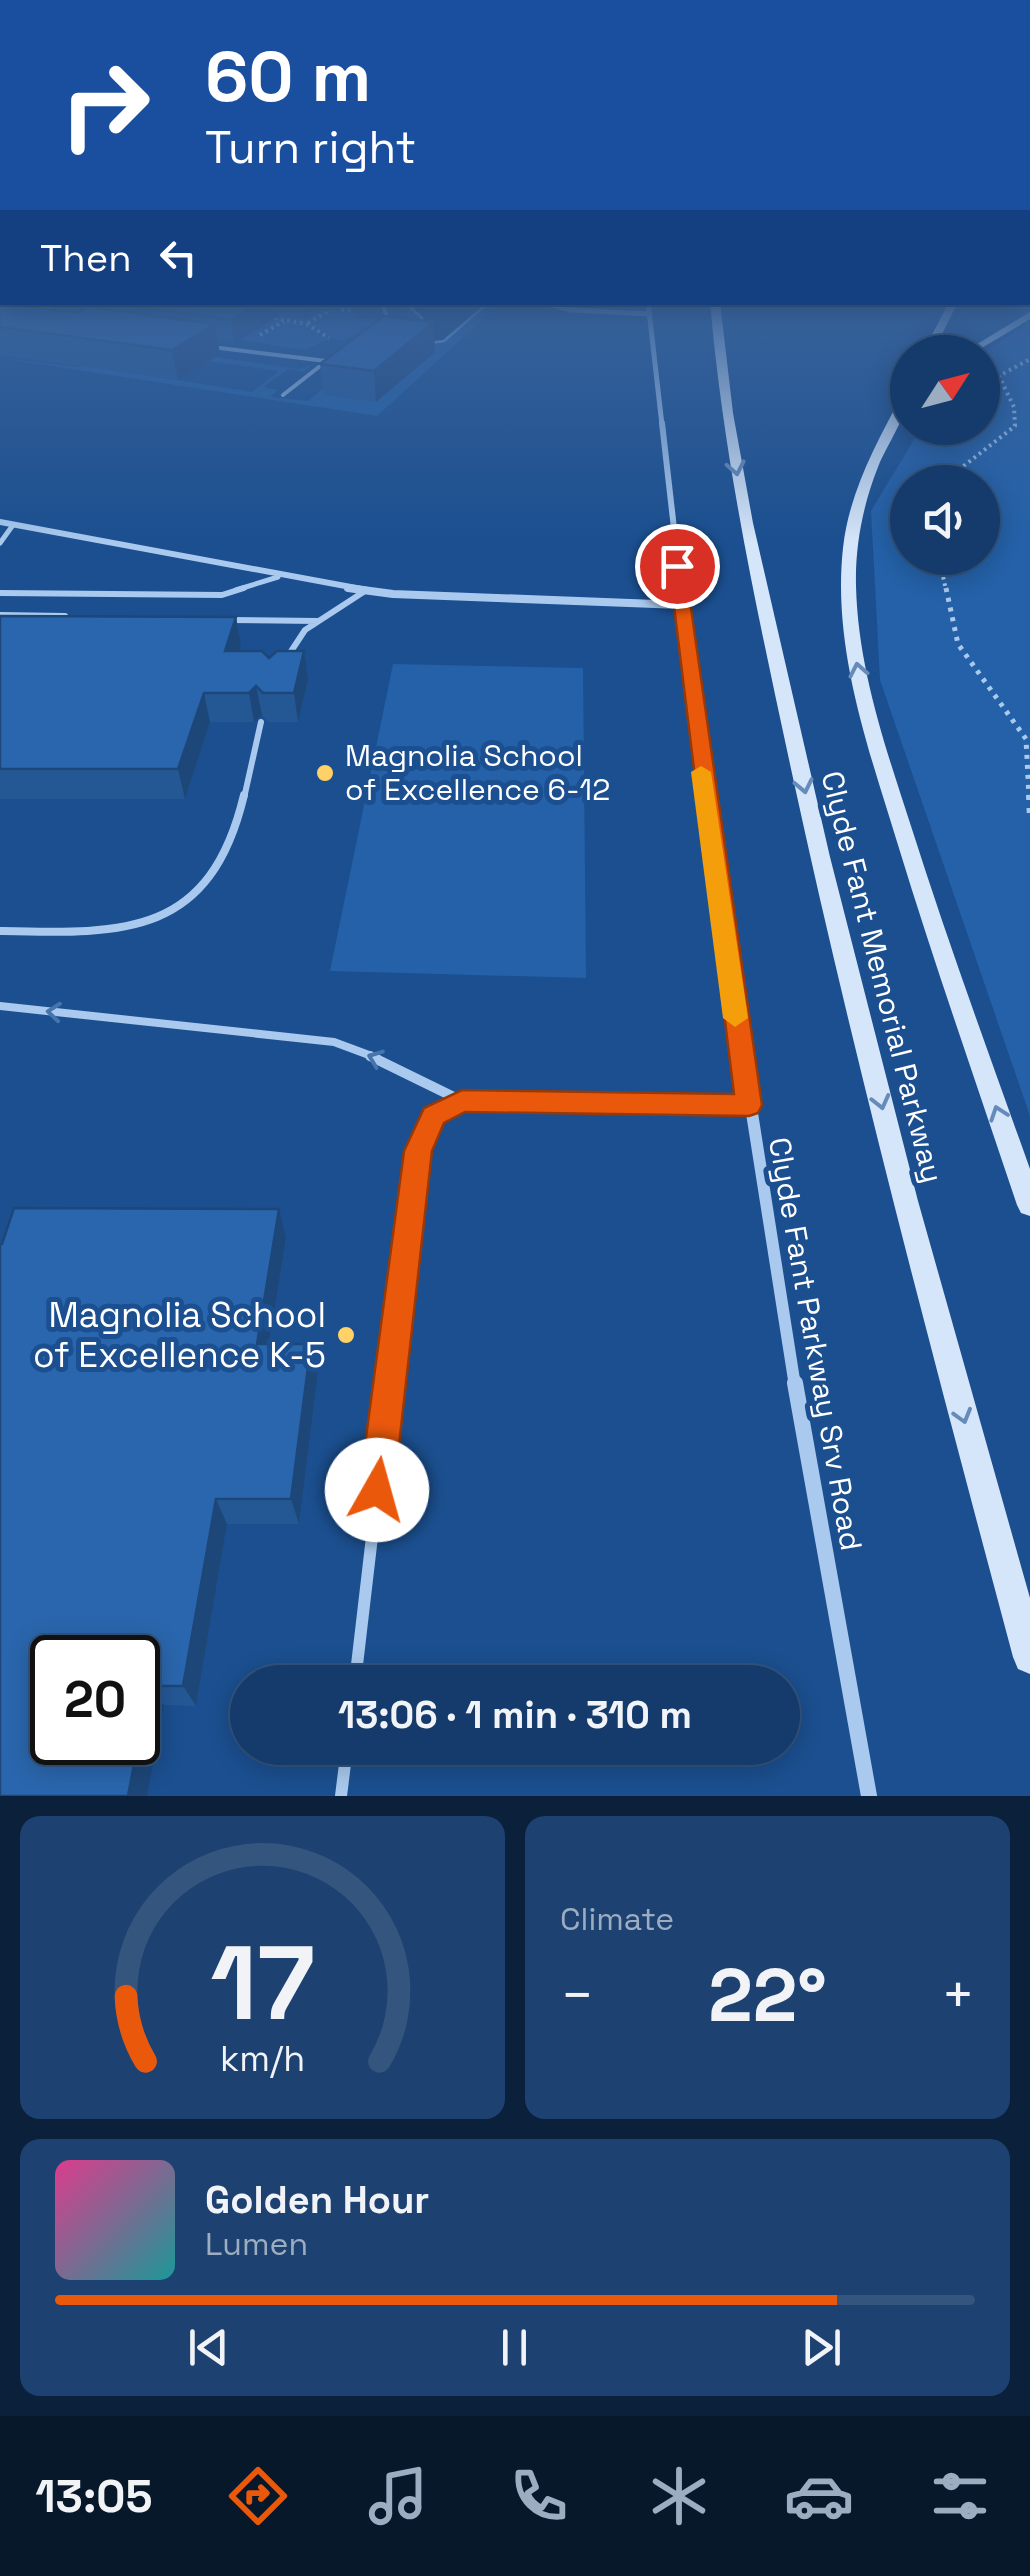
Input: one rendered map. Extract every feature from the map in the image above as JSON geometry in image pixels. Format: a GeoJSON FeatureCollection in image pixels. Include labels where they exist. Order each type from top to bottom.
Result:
{"type":"FeatureCollection","features":[{"type":"Feature","properties":{"kind":"main road","name":"Clyde Fant Memorial Parkway"},"geometry":{"type":"LineString","coordinates":[[723,377],[730,434],[825,884],[941,1336],[1030,1658]]}},
{"type":"Feature","properties":{"kind":"main road","name":"Clyde Fant Memorial Parkway"},"geometry":{"type":"LineString","coordinates":[[890,430],[869,472],[850,552],[849,607],[857,671],[929,914],[1030,1205]]}},
{"type":"Feature","properties":{"kind":"main road"},"geometry":{"type":"LineString","coordinates":[[869,472],[890,443]]}},
{"type":"Feature","properties":{"kind":"street","name":"Clyde Fant Parkway Srv Road"},"geometry":{"type":"LineString","coordinates":[[657,377],[682,604],[749,1105],[870,1796]]}},
{"type":"Feature","properties":{"kind":"street"},"geometry":{"type":"LineString","coordinates":[[0,522],[365,590],[682,604]]}},
{"type":"Feature","properties":{"kind":"lane"},"geometry":{"type":"LineString","coordinates":[[282,395],[307,377]]}},
{"type":"Feature","properties":{"kind":"lane"},"geometry":{"type":"LineString","coordinates":[[0,543],[13,525]]}},
{"type":"Feature","properties":{"kind":"lane"},"geometry":{"type":"LineString","coordinates":[[0,593],[222,596],[278,576]]}},
{"type":"Feature","properties":{"kind":"lane"},"geometry":{"type":"LineString","coordinates":[[280,668],[305,630],[365,590]]}},
{"type":"Feature","properties":{"kind":"lane"},"geometry":{"type":"LineString","coordinates":[[0,615],[80,617]]}},
{"type":"Feature","properties":{"kind":"lane"},"geometry":{"type":"LineString","coordinates":[[219,619],[318,621]]}},
{"type":"Feature","properties":{"kind":"lane"},"geometry":{"type":"LineString","coordinates":[[0,931],[111,933],[150,922],[183,905],[226,854],[260,722]]}},
{"type":"Feature","properties":{"kind":"lane"},"geometry":{"type":"LineString","coordinates":[[0,1006],[334,1042],[398,1066],[462,1101],[749,1105]]}},
{"type":"Feature","properties":{"kind":"lane"},"geometry":{"type":"LineString","coordinates":[[356,1665],[418,1151],[434,1116],[462,1101]]}},
{"type":"Feature","properties":{"kind":"lane"},"geometry":{"type":"LineString","coordinates":[[342,1796],[345,1765]]}},
{"type":"Feature","properties":{"kind":"path"},"geometry":{"type":"LineString","coordinates":[[966,465],[1015,426],[1014,406],[999,377]]}},
{"type":"Feature","properties":{"kind":"path"},"geometry":{"type":"LineString","coordinates":[[943,575],[958,644],[1026,739],[1030,820]]}},
{"type":"Feature","properties":{"kind":"shaded area"},"geometry":{"type":"Polygon","coordinates":[[[122,377],[157,377],[252,392],[277,377],[263,387],[277,390],[271,397],[308,401],[337,377],[420,377],[377,416],[122,377]]]}},
{"type":"Feature","properties":{"kind":"shaded area"},"geometry":{"type":"Polygon","coordinates":[[[1000,377],[1030,377],[1030,1116],[880,680],[871,511],[890,479],[890,575],[1000,575],[1000,465],[899,465],[911,445],[1000,445],[1000,377]]]}},
{"type":"Feature","properties":{"kind":"shaded area"},"geometry":{"type":"Polygon","coordinates":[[[393,664],[583,668],[586,978],[330,971],[393,664]]]}},
{"type":"Feature","properties":{"kind":"building"},"geometry":{"type":"Polygon","coordinates":[[[0,616],[236,617],[225,651],[262,651],[269,658],[277,651],[304,651],[294,693],[263,693],[256,686],[249,693],[204,693],[178,769],[0,769],[0,616]]]}},
{"type":"Feature","properties":{"kind":"building"},"geometry":{"type":"Polygon","coordinates":[[[14,1208],[279,1209],[257,1344],[311,1344],[291,1499],[216,1499],[183,1686],[160,1686],[160,1635],[30,1635],[30,1765],[134,1765],[128,1796],[0,1796],[0,1244],[14,1208]]]}},
{"type":"Feature","properties":{"kind":"slow traffic"},"geometry":{"type":"LineString","coordinates":[[701,772],[735,1018]]}},
{"type":"Feature","properties":{"kind":"place","name":"Magnolia School of Excellence 6-12"},"geometry":{"type":"Point","coordinates":[325,773]}},
{"type":"Feature","properties":{"kind":"place","name":"Magnolia School of Excellence K-5"},"geometry":{"type":"Point","coordinates":[346,1335]}},
{"type":"Feature","properties":{"kind":"route"},"geometry":{"type":"LineString","coordinates":[[377,1490],[418,1151],[434,1116],[462,1101],[749,1105],[700,764],[677,566]]}}]}
